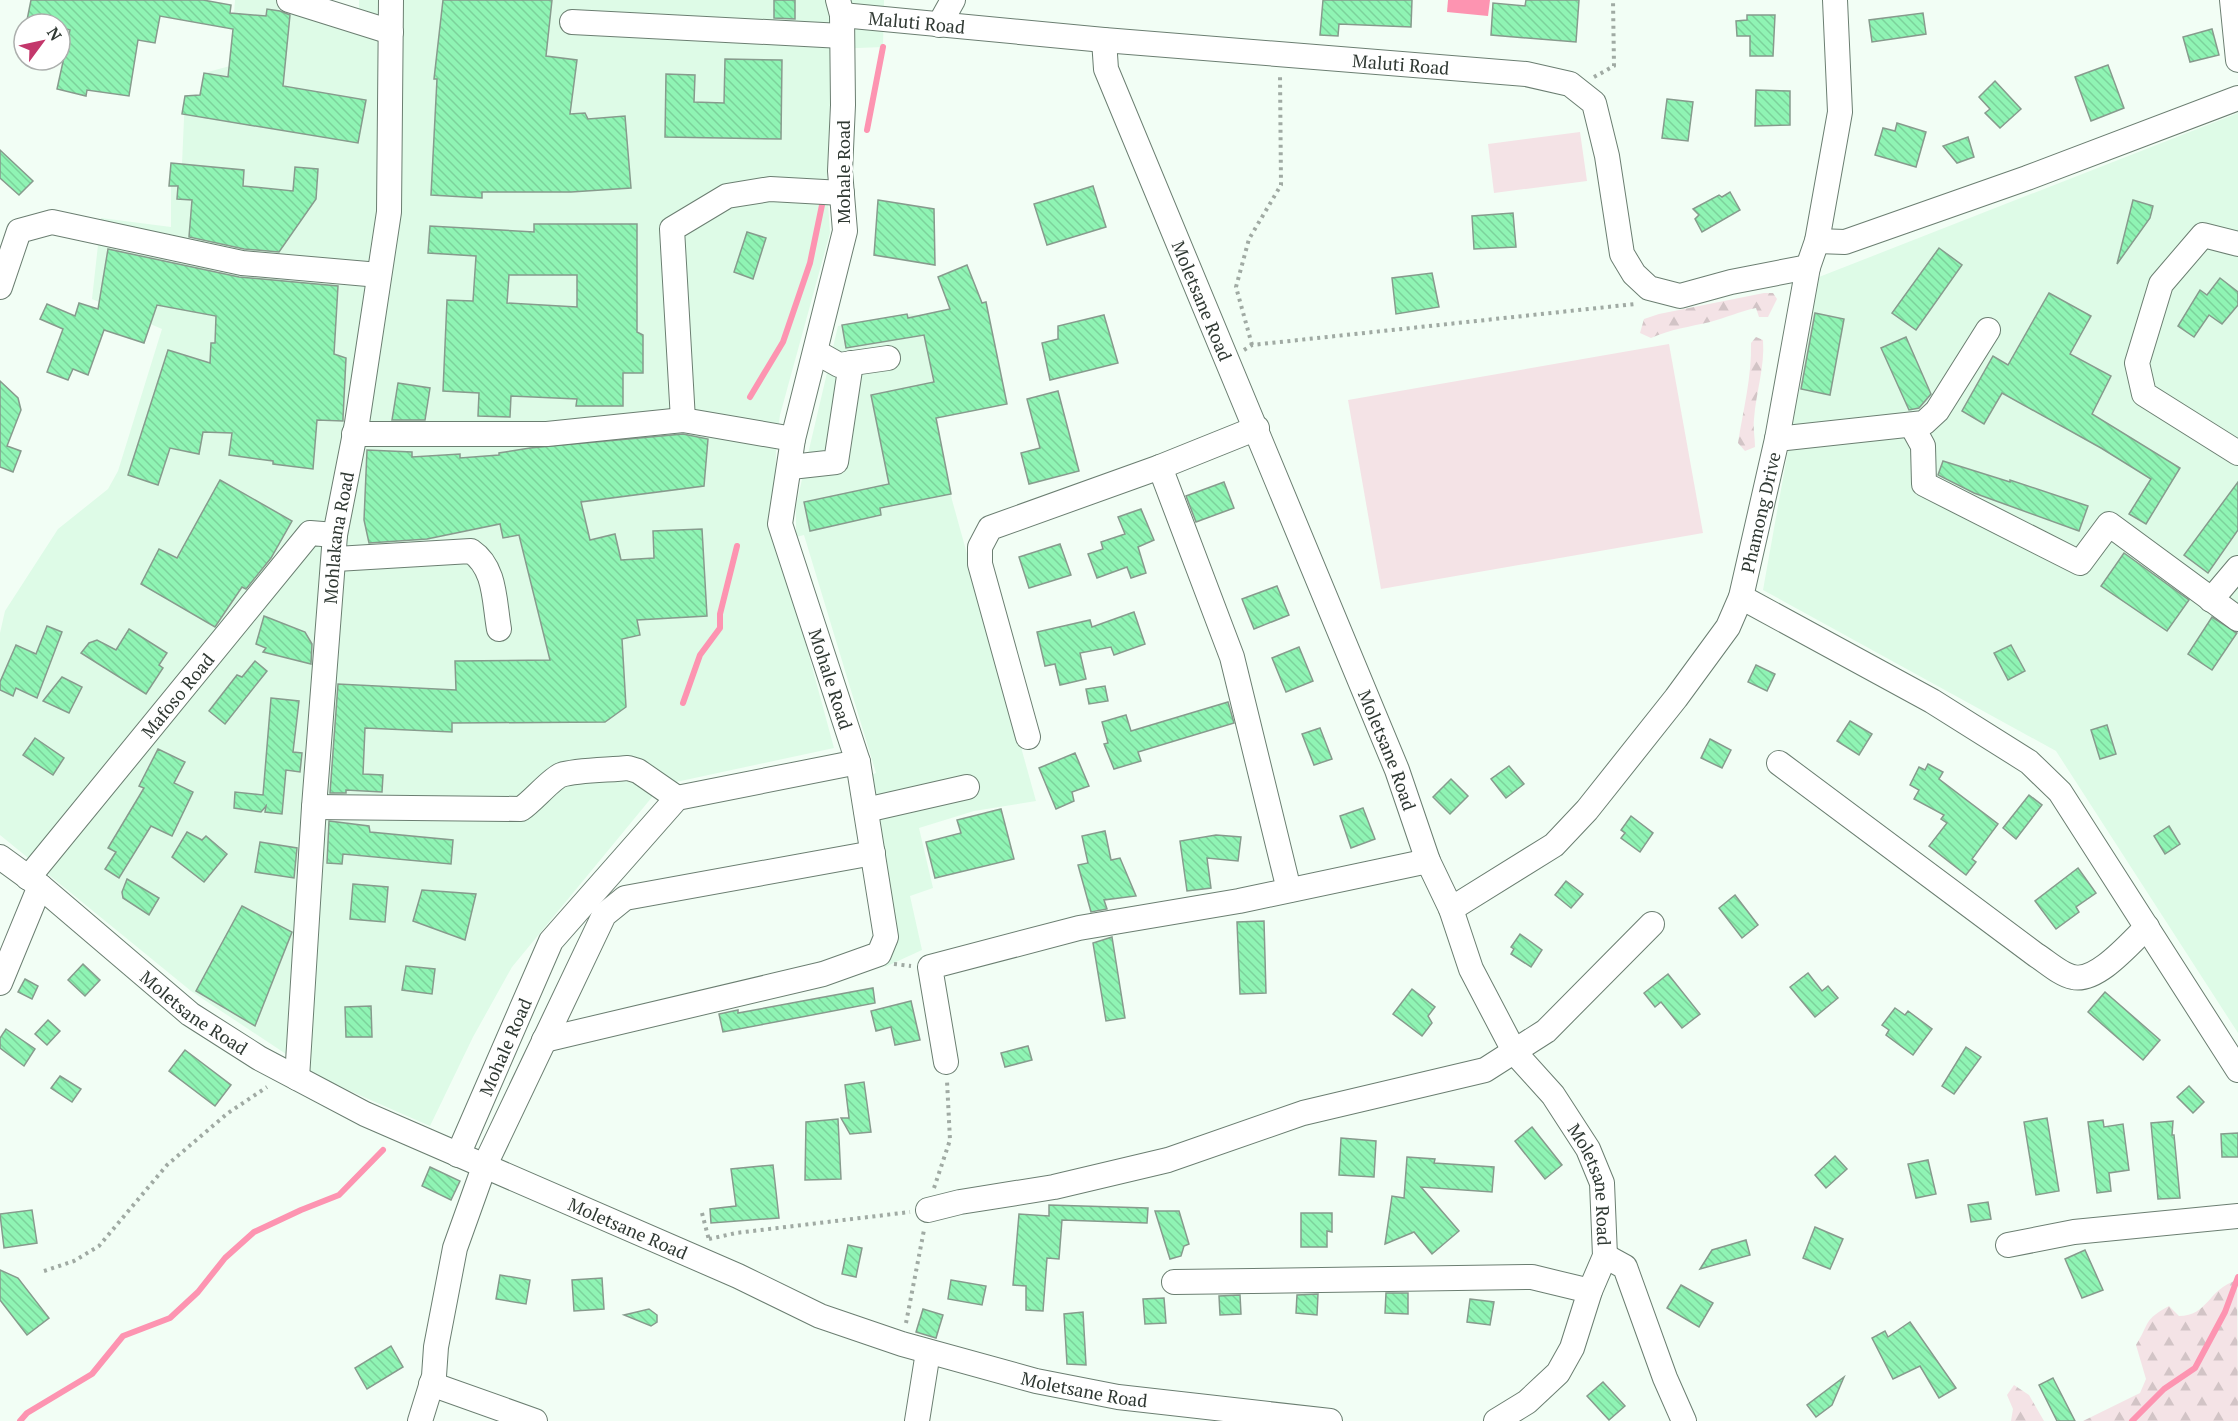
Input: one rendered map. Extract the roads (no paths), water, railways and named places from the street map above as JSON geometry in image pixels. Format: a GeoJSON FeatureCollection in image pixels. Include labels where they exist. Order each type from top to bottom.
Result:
{"type":"FeatureCollection","features":[{"type":"Feature","properties":{"kind":"street"},"geometry":{"type":"LineString","coordinates":[[289,0],[391,32]]}},
{"type":"Feature","properties":{"kind":"street","name":"Mohlakana Road"},"geometry":{"type":"LineString","coordinates":[[289,1074],[336,560],[335,535],[354,434],[389,212],[391,0]]}},
{"type":"Feature","properties":{"kind":"street"},"geometry":{"type":"LineString","coordinates":[[939,25],[953,0]]}},
{"type":"Feature","properties":{"kind":"street","name":"Phamong Drive"},"geometry":{"type":"LineString","coordinates":[[1451,909],[1554,845],[1587,810],[1676,698],[1728,627],[1741,597],[1777,439],[1808,267],[1817,241],[1840,112],[1835,0]]}},
{"type":"Feature","properties":{"kind":"street"},"geometry":{"type":"LineString","coordinates":[[2232,0],[2238,60]]}},
{"type":"Feature","properties":{"kind":"street","name":"Maluti Road"},"geometry":{"type":"LineString","coordinates":[[572,22],[841,17],[1526,74],[1556,80],[1581,91],[1594,103],[1600,120],[1622,254],[1634,274],[1649,288],[1680,296],[1731,282],[1808,267]]}},
{"type":"Feature","properties":{"kind":"street","name":"Mohale Road"},"geometry":{"type":"LineString","coordinates":[[544,1040],[823,974],[879,954],[886,937],[858,762],[780,524],[793,439],[845,231],[840,171],[843,105],[841,17]]}},
{"type":"Feature","properties":{"kind":"street","name":"Moletsane Road"},"geometry":{"type":"LineString","coordinates":[[1104,40],[1106,69],[1257,428],[1397,770],[1428,861],[1451,909],[1471,969],[1515,1053],[1552,1095],[1588,1149],[1602,1183],[1605,1256],[1590,1291],[1572,1348],[1558,1373],[1527,1402],[1496,1421]]}},
{"type":"Feature","properties":{"kind":"street"},"geometry":{"type":"LineString","coordinates":[[1817,241],[1845,242],[2027,178],[2238,98]]}},
{"type":"Feature","properties":{"kind":"street"},"geometry":{"type":"LineString","coordinates":[[683,420],[672,229],[727,196],[770,189],[842,193]]}},
{"type":"Feature","properties":{"kind":"street"},"geometry":{"type":"LineString","coordinates":[[0,287],[19,231],[52,222],[242,263],[379,275]]}},
{"type":"Feature","properties":{"kind":"street"},"geometry":{"type":"LineString","coordinates":[[2238,244],[2203,235],[2162,284],[2137,363],[2144,394],[2238,453]]}},
{"type":"Feature","properties":{"kind":"street"},"geometry":{"type":"LineString","coordinates":[[1777,439],[1924,423],[1937,411],[1988,330]]}},
{"type":"Feature","properties":{"kind":"street"},"geometry":{"type":"LineString","coordinates":[[816,352],[839,365],[888,358]]}},
{"type":"Feature","properties":{"kind":"street"},"geometry":{"type":"LineString","coordinates":[[790,467],[836,462],[851,363]]}},
{"type":"Feature","properties":{"kind":"street"},"geometry":{"type":"LineString","coordinates":[[354,434],[547,434],[683,420],[793,439]]}},
{"type":"Feature","properties":{"kind":"street"},"geometry":{"type":"LineString","coordinates":[[1912,426],[1923,446],[1924,484],[2080,563],[2109,524],[2238,619]]}},
{"type":"Feature","properties":{"kind":"street"},"geometry":{"type":"LineString","coordinates":[[1028,737],[980,564],[980,546],[990,528],[1160,467],[1257,428]]}},
{"type":"Feature","properties":{"kind":"street"},"geometry":{"type":"LineString","coordinates":[[1160,467],[1232,657],[1289,890]]}},
{"type":"Feature","properties":{"kind":"street","name":"Mafoso Road"},"geometry":{"type":"LineString","coordinates":[[34,882],[310,533],[335,535]]}},
{"type":"Feature","properties":{"kind":"street"},"geometry":{"type":"LineString","coordinates":[[336,560],[471,551],[483,559],[489,571],[499,629]]}},
{"type":"Feature","properties":{"kind":"street"},"geometry":{"type":"LineString","coordinates":[[2211,600],[2238,568]]}},
{"type":"Feature","properties":{"kind":"street"},"geometry":{"type":"LineString","coordinates":[[1741,597],[1932,701],[2030,762],[2060,792],[2238,1070]]}},
{"type":"Feature","properties":{"kind":"street"},"geometry":{"type":"LineString","coordinates":[[314,807],[521,809],[536,799],[561,775],[628,768],[638,771],[677,798],[858,762]]}},
{"type":"Feature","properties":{"kind":"street"},"geometry":{"type":"LineString","coordinates":[[1779,763],[2036,955],[2073,977],[2088,976],[2107,965],[2147,927]]}},
{"type":"Feature","properties":{"kind":"street"},"geometry":{"type":"LineString","coordinates":[[866,810],[967,787]]}},
{"type":"Feature","properties":{"kind":"street","name":"Mohale Road"},"geometry":{"type":"LineString","coordinates":[[458,1155],[551,941],[677,798]]}},
{"type":"Feature","properties":{"kind":"street"},"geometry":{"type":"LineString","coordinates":[[420,1421],[431,1384],[455,1248],[484,1167],[604,915],[625,898],[873,853]]}},
{"type":"Feature","properties":{"kind":"street","name":"Moletsane Road"},"geometry":{"type":"LineString","coordinates":[[0,857],[34,882],[190,1014],[289,1074],[365,1114],[738,1276],[820,1316],[928,1352],[1036,1382],[1118,1397],[1330,1421]]}},
{"type":"Feature","properties":{"kind":"street"},"geometry":{"type":"LineString","coordinates":[[946,1062],[930,967],[1079,928],[1289,890],[1428,861]]}},
{"type":"Feature","properties":{"kind":"street"},"geometry":{"type":"LineString","coordinates":[[0,983],[34,882]]}},
{"type":"Feature","properties":{"kind":"street"},"geometry":{"type":"LineString","coordinates":[[928,1210],[1054,1187],[1168,1160],[1303,1113],[1485,1070],[1515,1053],[1546,1031],[1652,924]]}},
{"type":"Feature","properties":{"kind":"street"},"geometry":{"type":"LineString","coordinates":[[2008,1245],[2074,1232],[2238,1216]]}},
{"type":"Feature","properties":{"kind":"street"},"geometry":{"type":"LineString","coordinates":[[1605,1256],[1625,1266],[1665,1378],[1684,1421]]}},
{"type":"Feature","properties":{"kind":"street"},"geometry":{"type":"LineString","coordinates":[[1174,1282],[1532,1276],[1590,1291]]}},
{"type":"Feature","properties":{"kind":"street"},"geometry":{"type":"LineString","coordinates":[[917,1421],[928,1352]]}},
{"type":"Feature","properties":{"kind":"street"},"geometry":{"type":"LineString","coordinates":[[431,1384],[535,1421]]}},
{"type":"Feature","properties":{"kind":"waterway"},"geometry":{"type":"LineString","coordinates":[[867,130],[883,47]]}},
{"type":"Feature","properties":{"kind":"waterway"},"geometry":{"type":"LineString","coordinates":[[750,397],[783,342],[810,263],[822,205]]}},
{"type":"Feature","properties":{"kind":"waterway"},"geometry":{"type":"LineString","coordinates":[[683,703],[700,655],[720,628],[720,614],[737,546]]}},
{"type":"Feature","properties":{"kind":"waterway"},"geometry":{"type":"LineString","coordinates":[[20,1421],[27,1413],[92,1374],[123,1336],[170,1318],[198,1292],[225,1258],[254,1232],[339,1195],[383,1150]]}},
{"type":"Feature","properties":{"kind":"waterway"},"geometry":{"type":"LineString","coordinates":[[2132,1421],[2164,1389],[2195,1368],[2225,1312],[2238,1277]]}}]}
